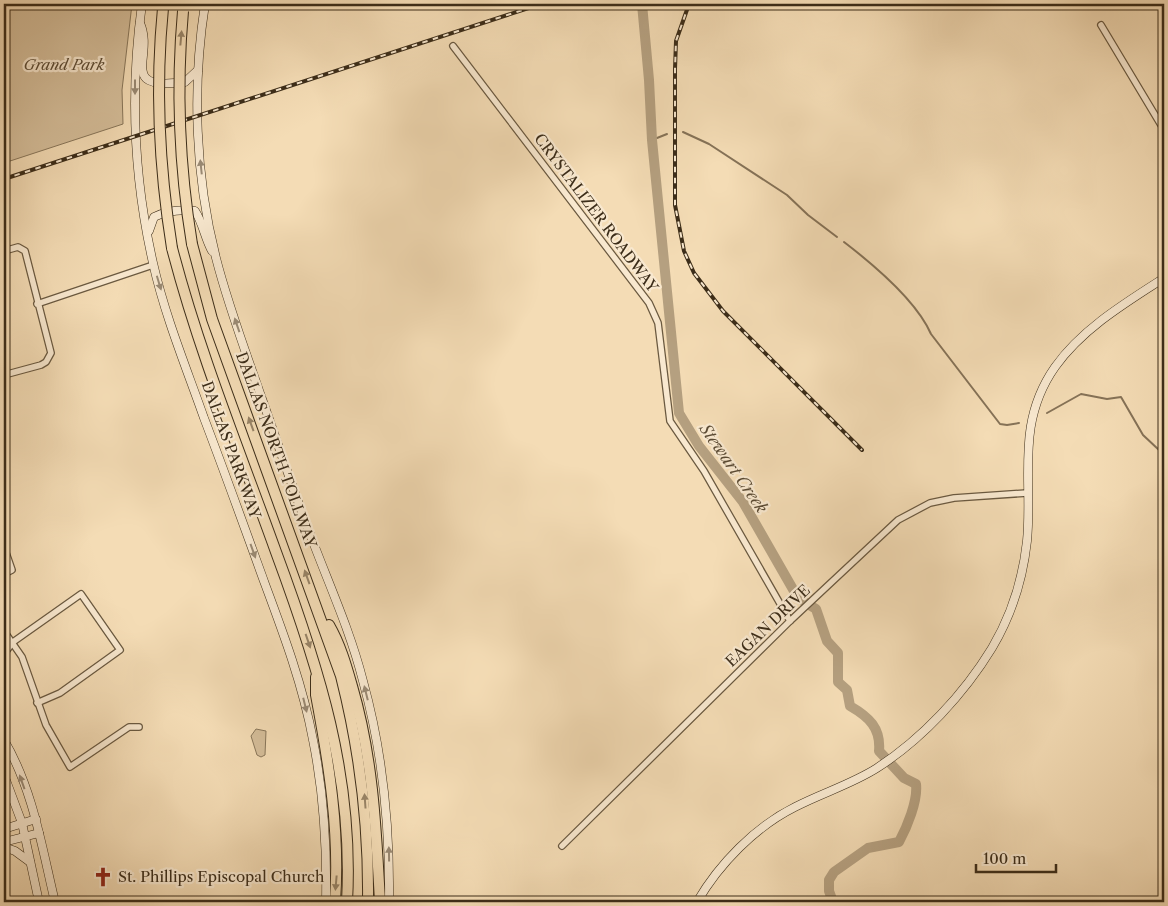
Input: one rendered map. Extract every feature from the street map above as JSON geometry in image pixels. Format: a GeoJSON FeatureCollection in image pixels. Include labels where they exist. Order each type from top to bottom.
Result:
{"type":"FeatureCollection","features":[{"type":"Feature","properties":{"kind":"highway"},"geometry":{"type":"LineString","coordinates":[[164,6],[159,56],[158,124],[163,192],[172,248],[192,322],[315,661],[325,694],[341,774],[348,851],[347,902]]}},
{"type":"Feature","properties":{"kind":"highway","name":"DALLAS NORTH TOLLWAY"},"geometry":{"type":"LineString","coordinates":[[184,7],[179,53],[178,131],[184,199],[192,244],[212,319],[341,676],[358,751],[367,832],[368,902]]}},
{"type":"Feature","properties":{"kind":"highway"},"geometry":{"type":"LineString","coordinates":[[318,608],[336,638],[361,716],[367,746],[377,828],[380,902]]}},
{"type":"Feature","properties":{"kind":"highway"},"geometry":{"type":"LineString","coordinates":[[315,661],[316,696],[336,820],[338,868],[335,902]]}},
{"type":"Feature","properties":{"kind":"main road","name":"DALLAS PARKWAY"},"geometry":{"type":"LineString","coordinates":[[142,4],[136,55],[136,136],[148,235],[154,265],[179,349],[280,625],[304,700],[313,739],[324,816],[326,902]]}},
{"type":"Feature","properties":{"kind":"main road"},"geometry":{"type":"LineString","coordinates":[[205,4],[198,70],[200,157],[207,215],[228,302],[305,523],[344,618],[363,680],[383,776],[389,840],[388,902]]}},
{"type":"Feature","properties":{"kind":"main road"},"geometry":{"type":"LineString","coordinates":[[140,21],[144,31],[142,72],[146,79],[158,84],[185,82],[198,70]]}},
{"type":"Feature","properties":{"kind":"main road"},"geometry":{"type":"LineString","coordinates":[[148,235],[154,218],[163,213],[182,209],[195,212],[199,217],[204,237],[216,257]]}},
{"type":"Feature","properties":{"kind":"main road"},"geometry":{"type":"LineString","coordinates":[[697,902],[721,868],[771,822],[792,808],[877,768],[905,748],[970,679],[1001,631],[1015,596],[1024,559],[1028,524],[1027,451],[1029,434],[1039,400],[1055,367],[1105,317],[1164,278]]}},
{"type":"Feature","properties":{"kind":"main road"},"geometry":{"type":"LineString","coordinates":[[4,740],[36,819],[55,902]]}},
{"type":"Feature","properties":{"kind":"main road"},"geometry":{"type":"LineString","coordinates":[[4,775],[22,824],[39,902]]}},
{"type":"Feature","properties":{"kind":"main road"},"geometry":{"type":"LineString","coordinates":[[4,829],[36,819]]}},
{"type":"Feature","properties":{"kind":"main road"},"geometry":{"type":"LineString","coordinates":[[4,842],[39,833]]}},
{"type":"Feature","properties":{"kind":"main road"},"geometry":{"type":"LineString","coordinates":[[4,847],[15,850],[30,862]]}},
{"type":"Feature","properties":{"kind":"street"},"geometry":{"type":"LineString","coordinates":[[1101,25],[1164,130]]}},
{"type":"Feature","properties":{"kind":"street","name":"CRYSTALIZER ROADWAY"},"geometry":{"type":"LineString","coordinates":[[453,46],[649,303],[658,323],[670,421],[704,471],[790,622]]}},
{"type":"Feature","properties":{"kind":"street"},"geometry":{"type":"LineString","coordinates":[[4,251],[22,248],[25,251],[36,304],[50,348],[49,358],[41,365],[4,375]]}},
{"type":"Feature","properties":{"kind":"street"},"geometry":{"type":"LineString","coordinates":[[36,304],[154,265]]}},
{"type":"Feature","properties":{"kind":"street","name":"EAGAN DRIVE"},"geometry":{"type":"LineString","coordinates":[[562,846],[891,525],[930,503],[954,498],[1027,493]]}},
{"type":"Feature","properties":{"kind":"street"},"geometry":{"type":"LineString","coordinates":[[4,547],[12,570],[4,574]]}},
{"type":"Feature","properties":{"kind":"street"},"geometry":{"type":"LineString","coordinates":[[4,654],[13,642],[81,594],[120,650],[60,693],[38,703]]}},
{"type":"Feature","properties":{"kind":"street"},"geometry":{"type":"LineString","coordinates":[[4,631],[13,642],[29,675],[38,703],[57,748],[70,767],[129,726],[139,728]]}},
{"type":"Feature","properties":{"kind":"street"},"geometry":{"type":"LineString","coordinates":[[4,641],[13,642]]}},
{"type":"Feature","properties":{"kind":"green space","name":"Grand Park"},"geometry":{"type":"Polygon","coordinates":[[[4,4],[132,4],[122,90],[123,124],[4,163],[4,4]]]}},
{"type":"Feature","properties":{"kind":"green space"},"geometry":{"type":"Polygon","coordinates":[[[256,729],[266,731],[265,755],[261,757],[257,755],[251,736],[256,729]]]}},
{"type":"Feature","properties":{"kind":"waterway","name":"Stewart Creek"},"geometry":{"type":"LineString","coordinates":[[642,4],[652,140],[679,413],[699,446],[743,502],[798,598],[816,609],[827,641],[838,653],[838,682],[847,690],[850,706],[863,714],[876,730],[879,751],[904,778],[916,784],[914,806],[899,842],[868,848],[834,872],[829,880],[829,891],[833,902]]}},
{"type":"Feature","properties":{"kind":"waterway"},"geometry":{"type":"LineString","coordinates":[[683,132],[709,144],[787,195],[808,215],[837,237]]}},
{"type":"Feature","properties":{"kind":"waterway"},"geometry":{"type":"LineString","coordinates":[[652,140],[667,134]]}},
{"type":"Feature","properties":{"kind":"waterway"},"geometry":{"type":"LineString","coordinates":[[844,242],[881,272],[905,296],[924,321],[931,334],[1000,424],[1019,423]]}},
{"type":"Feature","properties":{"kind":"waterway"},"geometry":{"type":"LineString","coordinates":[[1047,413],[1081,394],[1107,399],[1121,397],[1143,435],[1159,450],[1164,460]]}},
{"type":"Feature","properties":{"kind":"railway"},"geometry":{"type":"LineString","coordinates":[[4,179],[541,4]]}},
{"type":"Feature","properties":{"kind":"railway"},"geometry":{"type":"LineString","coordinates":[[689,4],[676,41],[675,69],[675,205],[684,251],[694,273],[723,311],[862,450]]}},
{"type":"Feature","properties":{"kind":"place","name":"St. Phillips Episcopal Church"},"geometry":{"type":"Point","coordinates":[103,877]}}]}
